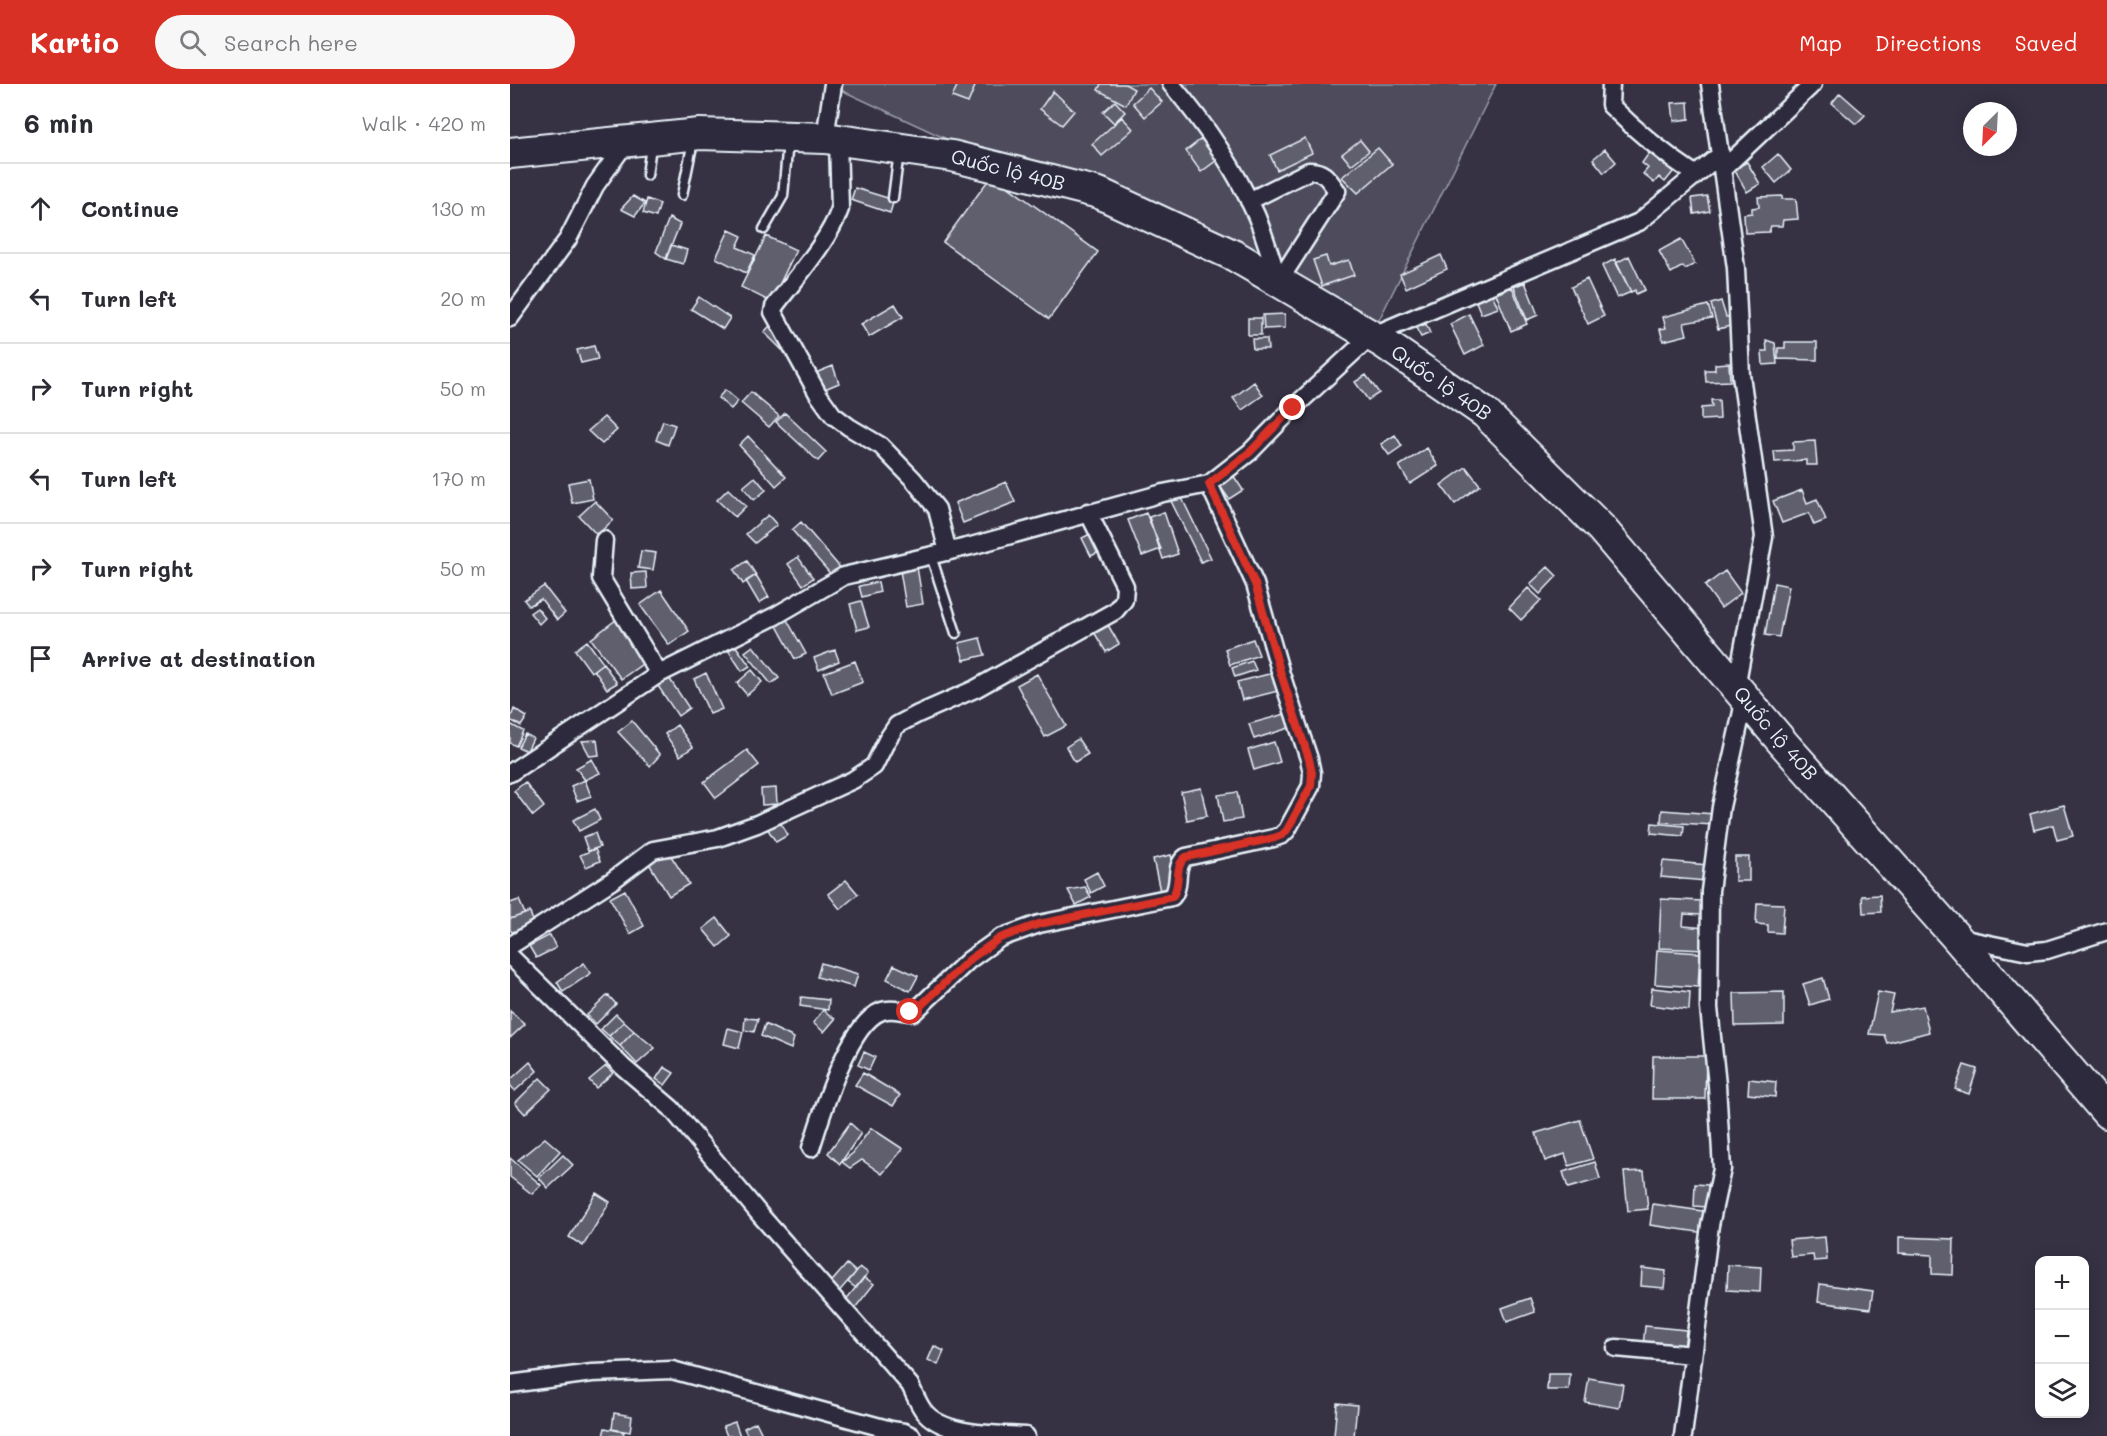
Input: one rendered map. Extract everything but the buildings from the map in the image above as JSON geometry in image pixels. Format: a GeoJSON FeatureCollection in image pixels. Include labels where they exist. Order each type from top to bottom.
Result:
{"type":"FeatureCollection","features":[{"type":"Feature","properties":{"kind":"highway","name":"Quốc lộ 40B"},"geometry":{"type":"LineString","coordinates":[[510,153],[695,135],[831,139],[952,156],[1099,194],[1235,256],[1371,336],[1485,413],[1601,528],[1740,692],[1956,937],[2107,1113]]}},
{"type":"Feature","properties":{"kind":"street"},"geometry":{"type":"LineString","coordinates":[[832,84],[831,139],[840,209],[837,218],[813,255],[774,307],[773,312],[818,394],[833,415],[881,446],[913,479],[937,509],[940,554]]}},
{"type":"Feature","properties":{"kind":"street"},"geometry":{"type":"LineString","coordinates":[[1171,84],[1203,123],[1249,201],[1279,281]]}},
{"type":"Feature","properties":{"kind":"street"},"geometry":{"type":"LineString","coordinates":[[1611,84],[1610,105],[1662,152],[1696,175]]}},
{"type":"Feature","properties":{"kind":"street"},"geometry":{"type":"LineString","coordinates":[[1683,1436],[1710,1225],[1722,1169],[1709,1008],[1710,891],[1764,537],[1741,375],[1736,268],[1710,84]]}},
{"type":"Feature","properties":{"kind":"street"},"geometry":{"type":"LineString","coordinates":[[510,773],[660,674],[775,616],[844,576],[940,554],[1163,493],[1209,484],[1250,452],[1293,408],[1371,336],[1639,222],[1696,175],[1722,162],[1813,84]]}},
{"type":"Feature","properties":{"kind":"street"},"geometry":{"type":"LineString","coordinates":[[510,318],[568,239],[595,186],[639,140]]}},
{"type":"Feature","properties":{"kind":"street"},"geometry":{"type":"LineString","coordinates":[[1249,201],[1309,171],[1324,174],[1337,191],[1279,281]]}},
{"type":"Feature","properties":{"kind":"street"},"geometry":{"type":"LineString","coordinates":[[811,1148],[842,1060],[863,1025],[872,1016],[890,1009],[914,1012],[969,960],[1000,938],[1039,924],[1172,897],[1176,892],[1179,866],[1186,857],[1274,838],[1287,830],[1311,786],[1312,773],[1309,759],[1255,584],[1209,484]]}},
{"type":"Feature","properties":{"kind":"street"},"geometry":{"type":"LineString","coordinates":[[510,946],[613,880],[653,850],[718,838],[757,824],[853,780],[874,766],[897,725],[975,689],[1115,611],[1124,600],[1125,586],[1088,512]]}},
{"type":"Feature","properties":{"kind":"street"},"geometry":{"type":"LineString","coordinates":[[604,540],[601,578],[660,674]]}},
{"type":"Feature","properties":{"kind":"street"},"geometry":{"type":"LineString","coordinates":[[1956,937],[2028,952],[2047,950],[2107,931]]}},
{"type":"Feature","properties":{"kind":"street"},"geometry":{"type":"LineString","coordinates":[[510,956],[623,1067],[671,1108],[762,1217],[910,1385],[924,1412],[943,1425],[965,1432],[1026,1436]]}},
{"type":"Feature","properties":{"kind":"street"},"geometry":{"type":"LineString","coordinates":[[1616,1348],[1693,1355]]}},
{"type":"Feature","properties":{"kind":"street"},"geometry":{"type":"LineString","coordinates":[[510,1384],[592,1373],[672,1370],[912,1436]]}},
{"type":"Feature","properties":{"kind":"street"},"geometry":{"type":"LineString","coordinates":[[917,1436],[924,1412]]}},
{"type":"Feature","properties":{"kind":"lane"},"geometry":{"type":"LineString","coordinates":[[682,195],[695,135]]}},
{"type":"Feature","properties":{"kind":"lane"},"geometry":{"type":"LineString","coordinates":[[764,228],[783,196],[789,137]]}},
{"type":"Feature","properties":{"kind":"lane"},"geometry":{"type":"LineString","coordinates":[[639,140],[647,175]]}},
{"type":"Feature","properties":{"kind":"lane"},"geometry":{"type":"LineString","coordinates":[[893,198],[900,149]]}},
{"type":"Feature","properties":{"kind":"lane"},"geometry":{"type":"LineString","coordinates":[[940,554],[956,633]]}},
{"type":"Feature","properties":{"kind":"shaded area"},"geometry":{"type":"Polygon","coordinates":[[[828,84],[1496,84],[1371,336],[828,84]]]}},
{"type":"Feature","properties":{"kind":"route"},"geometry":{"type":"LineString","coordinates":[[910,1012],[914,1012],[969,960],[1000,938],[1039,924],[1172,897],[1178,885],[1179,866],[1186,857],[1274,838],[1287,830],[1311,786],[1312,773],[1309,759],[1255,584],[1209,484],[1250,452],[1293,408]]}}]}
